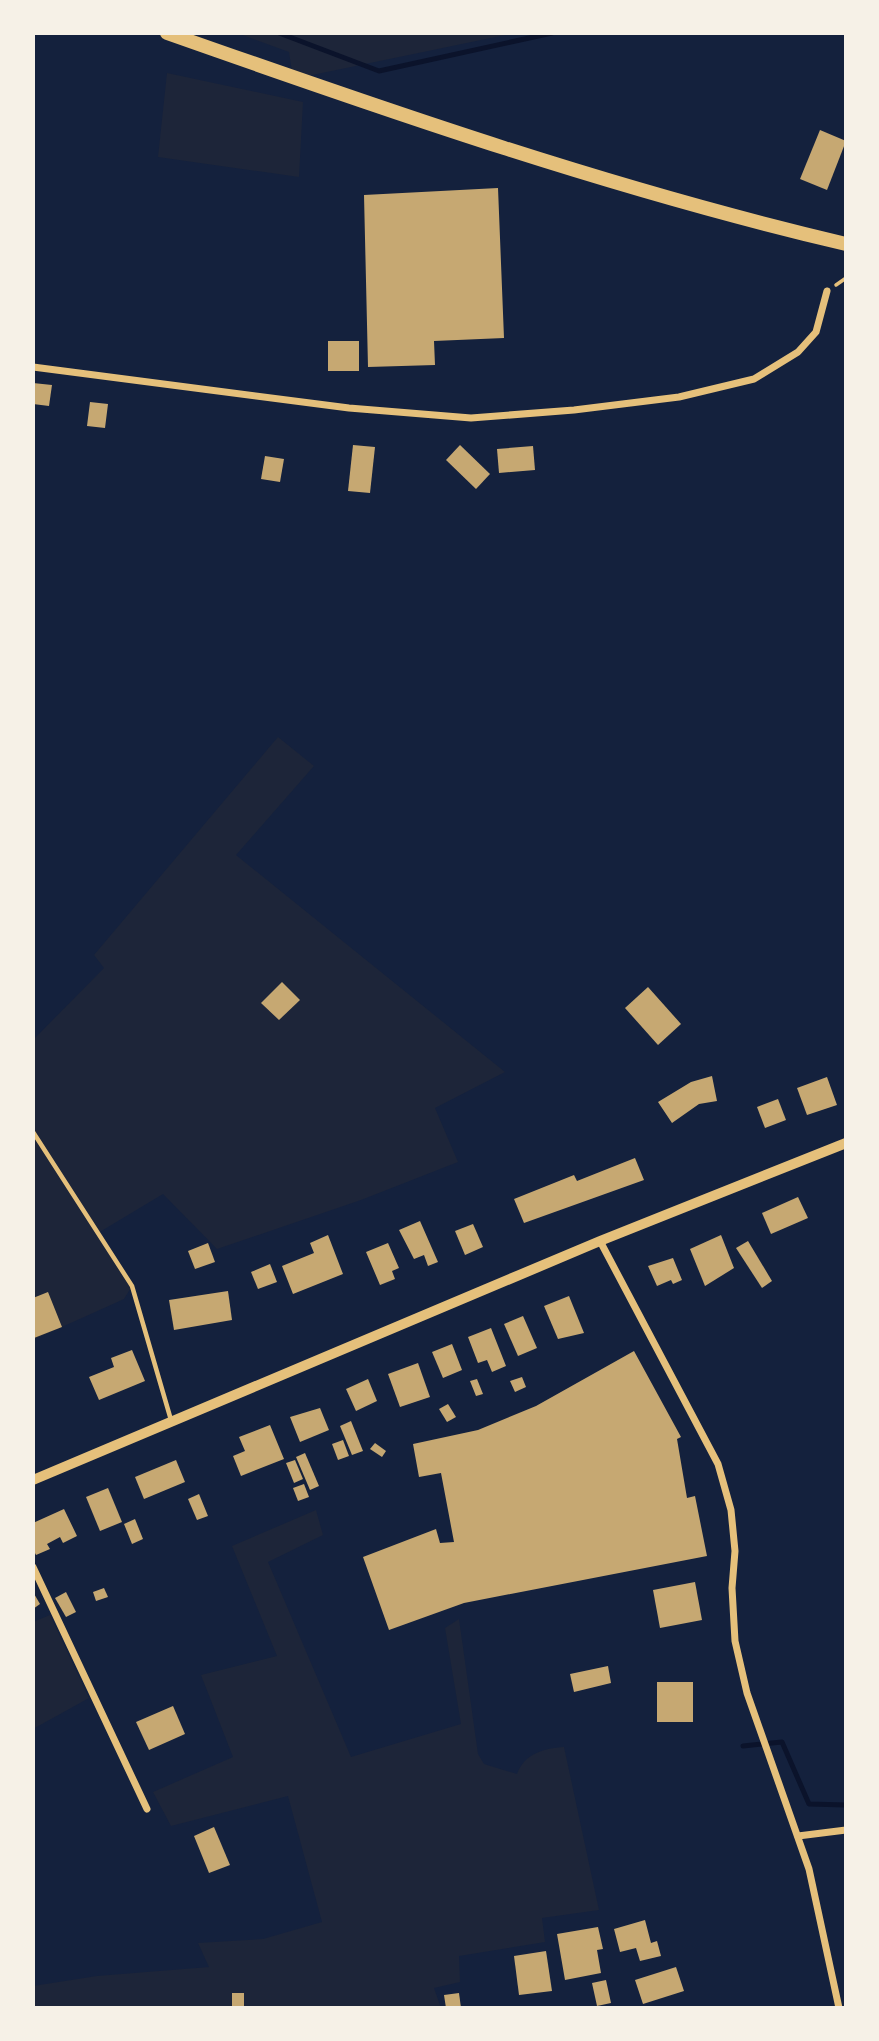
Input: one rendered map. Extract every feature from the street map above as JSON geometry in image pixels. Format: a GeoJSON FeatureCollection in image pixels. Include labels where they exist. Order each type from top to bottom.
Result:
{"type":"FeatureCollection","features":[{"type":"Feature","properties":{"kind":"main road"},"geometry":{"type":"LineString","coordinates":[[167,33],[522,155],[756,223],[846,244]]}},
{"type":"Feature","properties":{"kind":"street"},"geometry":{"type":"LineString","coordinates":[[33,367],[349,408],[471,418],[574,410],[679,397],[754,380],[798,352],[816,332],[827,291]]}},
{"type":"Feature","properties":{"kind":"street"},"geometry":{"type":"LineString","coordinates":[[33,1479],[600,1241],[846,1143]]}},
{"type":"Feature","properties":{"kind":"street"},"geometry":{"type":"LineString","coordinates":[[600,1241],[718,1464],[731,1510],[734,1641],[747,1693],[798,1836],[824,1925],[839,2008]]}},
{"type":"Feature","properties":{"kind":"street"},"geometry":{"type":"LineString","coordinates":[[33,1567],[147,1809]]}},
{"type":"Feature","properties":{"kind":"street"},"geometry":{"type":"LineString","coordinates":[[798,1836],[846,1830]]}},
{"type":"Feature","properties":{"kind":"lane"},"geometry":{"type":"LineString","coordinates":[[33,1132],[132,1286],[172,1421]]}},
{"type":"Feature","properties":{"kind":"shaded area"},"geometry":{"type":"Polygon","coordinates":[[[237,33],[515,33],[293,79],[289,52],[237,33]]]}},
{"type":"Feature","properties":{"kind":"shaded area"},"geometry":{"type":"Polygon","coordinates":[[[167,73],[303,102],[299,177],[158,157],[167,73]]]}},
{"type":"Feature","properties":{"kind":"shaded area"},"geometry":{"type":"Polygon","coordinates":[[[278,737],[314,766],[236,855],[505,1072],[435,1108],[458,1162],[361,1200],[217,1249],[163,1194],[98,1233],[132,1286],[124,1299],[33,1340],[33,1040],[104,968],[94,955],[278,737]]]}},
{"type":"Feature","properties":{"kind":"shaded area"},"geometry":{"type":"Polygon","coordinates":[[[316,1510],[323,1535],[268,1562],[351,1757],[461,1724],[445,1628],[459,1619],[478,1754],[484,1764],[517,1774],[524,1761],[536,1753],[564,1747],[599,1910],[542,1918],[545,1942],[459,1956],[460,1982],[434,1988],[441,2008],[33,2008],[33,1986],[97,1976],[209,1967],[198,1943],[263,1939],[322,1922],[288,1796],[171,1826],[153,1792],[233,1757],[201,1675],[277,1656],[232,1546],[316,1510]]]}},
{"type":"Feature","properties":{"kind":"shaded area"},"geometry":{"type":"Polygon","coordinates":[[[50,1615],[89,1698],[33,1729],[33,1622],[50,1615]]]}},
{"type":"Feature","properties":{"kind":"building"},"geometry":{"type":"Polygon","coordinates":[[[820,130],[846,141],[827,190],[800,179],[820,130]]]}},
{"type":"Feature","properties":{"kind":"building"},"geometry":{"type":"Polygon","coordinates":[[[498,188],[504,338],[434,341],[435,365],[368,367],[364,195],[498,188]]]}},
{"type":"Feature","properties":{"kind":"building"},"geometry":{"type":"Polygon","coordinates":[[[328,341],[359,341],[359,371],[328,371],[328,341]]]}},
{"type":"Feature","properties":{"kind":"building"},"geometry":{"type":"Polygon","coordinates":[[[33,383],[52,385],[49,406],[33,404],[33,383]]]}},
{"type":"Feature","properties":{"kind":"building"},"geometry":{"type":"Polygon","coordinates":[[[90,402],[108,404],[105,428],[87,426],[90,402]]]}},
{"type":"Feature","properties":{"kind":"building"},"geometry":{"type":"Polygon","coordinates":[[[353,445],[375,447],[370,493],[348,491],[353,445]]]}},
{"type":"Feature","properties":{"kind":"building"},"geometry":{"type":"Polygon","coordinates":[[[460,445],[490,474],[476,489],[446,460],[460,445]]]}},
{"type":"Feature","properties":{"kind":"building"},"geometry":{"type":"Polygon","coordinates":[[[533,446],[535,470],[499,473],[497,449],[533,446]]]}},
{"type":"Feature","properties":{"kind":"building"},"geometry":{"type":"Polygon","coordinates":[[[265,456],[284,459],[280,482],[261,479],[265,456]]]}},
{"type":"Feature","properties":{"kind":"building"},"geometry":{"type":"Polygon","coordinates":[[[282,982],[300,1000],[279,1020],[261,1003],[282,982]]]}},
{"type":"Feature","properties":{"kind":"building"},"geometry":{"type":"Polygon","coordinates":[[[648,987],[681,1024],[658,1045],[625,1008],[648,987]]]}},
{"type":"Feature","properties":{"kind":"building"},"geometry":{"type":"Polygon","coordinates":[[[712,1076],[717,1101],[699,1104],[672,1123],[658,1102],[691,1082],[712,1076]]]}},
{"type":"Feature","properties":{"kind":"building"},"geometry":{"type":"Polygon","coordinates":[[[827,1077],[837,1105],[807,1115],[797,1088],[827,1077]]]}},
{"type":"Feature","properties":{"kind":"building"},"geometry":{"type":"Polygon","coordinates":[[[778,1099],[786,1120],[765,1128],[757,1107],[778,1099]]]}},
{"type":"Feature","properties":{"kind":"building"},"geometry":{"type":"Polygon","coordinates":[[[635,1158],[644,1180],[524,1223],[514,1199],[574,1175],[577,1181],[635,1158]]]}},
{"type":"Feature","properties":{"kind":"building"},"geometry":{"type":"Polygon","coordinates":[[[798,1197],[808,1218],[771,1234],[762,1213],[798,1197]]]}},
{"type":"Feature","properties":{"kind":"building"},"geometry":{"type":"Polygon","coordinates":[[[420,1221],[438,1262],[428,1266],[424,1255],[414,1259],[399,1230],[420,1221]]]}},
{"type":"Feature","properties":{"kind":"building"},"geometry":{"type":"Polygon","coordinates":[[[473,1224],[483,1247],[465,1255],[455,1231],[473,1224]]]}},
{"type":"Feature","properties":{"kind":"building"},"geometry":{"type":"Polygon","coordinates":[[[328,1235],[343,1274],[293,1294],[282,1266],[314,1253],[310,1243],[328,1235]]]}},
{"type":"Feature","properties":{"kind":"building"},"geometry":{"type":"Polygon","coordinates":[[[721,1235],[734,1268],[705,1286],[690,1249],[721,1235]]]}},
{"type":"Feature","properties":{"kind":"building"},"geometry":{"type":"Polygon","coordinates":[[[748,1241],[772,1281],[762,1288],[736,1248],[748,1241]]]}},
{"type":"Feature","properties":{"kind":"building"},"geometry":{"type":"Polygon","coordinates":[[[208,1243],[215,1262],[195,1269],[188,1251],[208,1243]]]}},
{"type":"Feature","properties":{"kind":"building"},"geometry":{"type":"Polygon","coordinates":[[[388,1243],[399,1268],[392,1271],[395,1279],[380,1285],[366,1252],[388,1243]]]}},
{"type":"Feature","properties":{"kind":"building"},"geometry":{"type":"Polygon","coordinates":[[[673,1258],[682,1280],[673,1284],[671,1280],[657,1286],[648,1266],[673,1258]]]}},
{"type":"Feature","properties":{"kind":"building"},"geometry":{"type":"Polygon","coordinates":[[[270,1264],[277,1282],[258,1289],[251,1272],[270,1264]]]}},
{"type":"Feature","properties":{"kind":"building"},"geometry":{"type":"Polygon","coordinates":[[[228,1291],[232,1320],[174,1330],[169,1300],[228,1291]]]}},
{"type":"Feature","properties":{"kind":"building"},"geometry":{"type":"Polygon","coordinates":[[[48,1292],[62,1327],[34,1338],[33,1298],[48,1292]]]}},
{"type":"Feature","properties":{"kind":"building"},"geometry":{"type":"Polygon","coordinates":[[[569,1296],[584,1333],[558,1339],[544,1306],[569,1296]]]}},
{"type":"Feature","properties":{"kind":"building"},"geometry":{"type":"Polygon","coordinates":[[[523,1316],[537,1348],[518,1356],[504,1324],[523,1316]]]}},
{"type":"Feature","properties":{"kind":"building"},"geometry":{"type":"Polygon","coordinates":[[[491,1328],[506,1366],[492,1372],[487,1360],[478,1363],[468,1337],[491,1328]]]}},
{"type":"Feature","properties":{"kind":"building"},"geometry":{"type":"Polygon","coordinates":[[[452,1344],[462,1370],[443,1378],[432,1352],[452,1344]]]}},
{"type":"Feature","properties":{"kind":"building"},"geometry":{"type":"Polygon","coordinates":[[[132,1350],[145,1381],[99,1400],[89,1377],[114,1367],[111,1358],[132,1350]]]}},
{"type":"Feature","properties":{"kind":"building"},"geometry":{"type":"Polygon","coordinates":[[[634,1351],[681,1437],[677,1439],[687,1498],[695,1496],[707,1556],[464,1603],[389,1630],[363,1557],[436,1529],[440,1543],[454,1542],[441,1473],[419,1477],[413,1444],[478,1430],[536,1406],[634,1351]]]}},
{"type":"Feature","properties":{"kind":"building"},"geometry":{"type":"Polygon","coordinates":[[[418,1363],[430,1397],[400,1407],[388,1374],[418,1363]]]}},
{"type":"Feature","properties":{"kind":"building"},"geometry":{"type":"Polygon","coordinates":[[[522,1377],[526,1387],[515,1392],[510,1381],[522,1377]]]}},
{"type":"Feature","properties":{"kind":"building"},"geometry":{"type":"Polygon","coordinates":[[[368,1379],[377,1401],[356,1411],[346,1389],[368,1379]]]}},
{"type":"Feature","properties":{"kind":"building"},"geometry":{"type":"Polygon","coordinates":[[[477,1379],[483,1394],[476,1396],[470,1381],[477,1379]]]}},
{"type":"Feature","properties":{"kind":"building"},"geometry":{"type":"Polygon","coordinates":[[[448,1404],[456,1417],[447,1422],[439,1409],[448,1404]]]}},
{"type":"Feature","properties":{"kind":"building"},"geometry":{"type":"Polygon","coordinates":[[[320,1408],[329,1430],[300,1442],[290,1417],[320,1408]]]}},
{"type":"Feature","properties":{"kind":"building"},"geometry":{"type":"Polygon","coordinates":[[[351,1421],[363,1451],[352,1455],[340,1426],[351,1421]]]}},
{"type":"Feature","properties":{"kind":"building"},"geometry":{"type":"Polygon","coordinates":[[[270,1425],[284,1459],[241,1476],[233,1456],[245,1451],[239,1437],[270,1425]]]}},
{"type":"Feature","properties":{"kind":"building"},"geometry":{"type":"Polygon","coordinates":[[[343,1440],[349,1456],[338,1460],[332,1444],[343,1440]]]}},
{"type":"Feature","properties":{"kind":"building"},"geometry":{"type":"Polygon","coordinates":[[[375,1443],[386,1451],[382,1457],[370,1449],[375,1443]]]}},
{"type":"Feature","properties":{"kind":"building"},"geometry":{"type":"Polygon","coordinates":[[[305,1453],[319,1486],[310,1490],[296,1457],[305,1453]]]}},
{"type":"Feature","properties":{"kind":"building"},"geometry":{"type":"Polygon","coordinates":[[[176,1460],[185,1482],[144,1499],[135,1477],[176,1460]]]}},
{"type":"Feature","properties":{"kind":"building"},"geometry":{"type":"Polygon","coordinates":[[[295,1460],[303,1479],[294,1483],[286,1463],[295,1460]]]}},
{"type":"Feature","properties":{"kind":"building"},"geometry":{"type":"Polygon","coordinates":[[[304,1484],[309,1497],[298,1501],[293,1488],[304,1484]]]}},
{"type":"Feature","properties":{"kind":"building"},"geometry":{"type":"Polygon","coordinates":[[[108,1488],[122,1522],[100,1531],[86,1497],[108,1488]]]}},
{"type":"Feature","properties":{"kind":"building"},"geometry":{"type":"Polygon","coordinates":[[[199,1494],[208,1516],[197,1520],[188,1499],[199,1494]]]}},
{"type":"Feature","properties":{"kind":"building"},"geometry":{"type":"Polygon","coordinates":[[[64,1509],[77,1536],[63,1543],[60,1537],[47,1544],[50,1549],[36,1555],[33,1549],[33,1523],[64,1509]]]}},
{"type":"Feature","properties":{"kind":"building"},"geometry":{"type":"Polygon","coordinates":[[[135,1519],[143,1539],[132,1544],[124,1524],[135,1519]]]}},
{"type":"Feature","properties":{"kind":"building"},"geometry":{"type":"Polygon","coordinates":[[[695,1582],[702,1620],[660,1628],[653,1590],[695,1582]]]}},
{"type":"Feature","properties":{"kind":"building"},"geometry":{"type":"Polygon","coordinates":[[[104,1588],[108,1597],[96,1601],[93,1592],[104,1588]]]}},
{"type":"Feature","properties":{"kind":"building"},"geometry":{"type":"Polygon","coordinates":[[[33,1592],[40,1604],[33,1609],[33,1592]]]}},
{"type":"Feature","properties":{"kind":"building"},"geometry":{"type":"Polygon","coordinates":[[[66,1592],[76,1612],[66,1617],[55,1598],[66,1592]]]}},
{"type":"Feature","properties":{"kind":"building"},"geometry":{"type":"Polygon","coordinates":[[[608,1666],[611,1683],[574,1692],[570,1674],[608,1666]]]}},
{"type":"Feature","properties":{"kind":"building"},"geometry":{"type":"Polygon","coordinates":[[[657,1682],[693,1682],[693,1722],[657,1722],[657,1682]]]}},
{"type":"Feature","properties":{"kind":"building"},"geometry":{"type":"Polygon","coordinates":[[[173,1706],[185,1734],[149,1750],[136,1722],[173,1706]]]}},
{"type":"Feature","properties":{"kind":"building"},"geometry":{"type":"Polygon","coordinates":[[[214,1827],[230,1865],[209,1873],[194,1836],[214,1827]]]}},
{"type":"Feature","properties":{"kind":"building"},"geometry":{"type":"Polygon","coordinates":[[[645,1920],[651,1943],[657,1941],[661,1956],[640,1961],[636,1948],[620,1952],[614,1929],[645,1920]]]}},
{"type":"Feature","properties":{"kind":"building"},"geometry":{"type":"Polygon","coordinates":[[[598,1927],[603,1949],[597,1950],[601,1973],[565,1980],[557,1934],[598,1927]]]}},
{"type":"Feature","properties":{"kind":"building"},"geometry":{"type":"Polygon","coordinates":[[[546,1951],[552,1991],[519,1995],[514,1956],[546,1951]]]}},
{"type":"Feature","properties":{"kind":"building"},"geometry":{"type":"Polygon","coordinates":[[[676,1967],[684,1991],[643,2004],[635,1980],[676,1967]]]}},
{"type":"Feature","properties":{"kind":"building"},"geometry":{"type":"Polygon","coordinates":[[[606,1980],[611,2003],[597,2006],[592,1983],[606,1980]]]}},
{"type":"Feature","properties":{"kind":"building"},"geometry":{"type":"Polygon","coordinates":[[[232,1993],[244,1993],[244,2008],[232,2008],[232,1993]]]}},
{"type":"Feature","properties":{"kind":"building"},"geometry":{"type":"Polygon","coordinates":[[[459,1993],[461,2008],[446,2008],[444,1995],[459,1993]]]}},
{"type":"Feature","properties":{"kind":"waterway"},"geometry":{"type":"LineString","coordinates":[[279,33],[379,71],[552,33]]}},
{"type":"Feature","properties":{"kind":"waterway"},"geometry":{"type":"LineString","coordinates":[[743,1746],[782,1742],[809,1804],[846,1805]]}}]}
